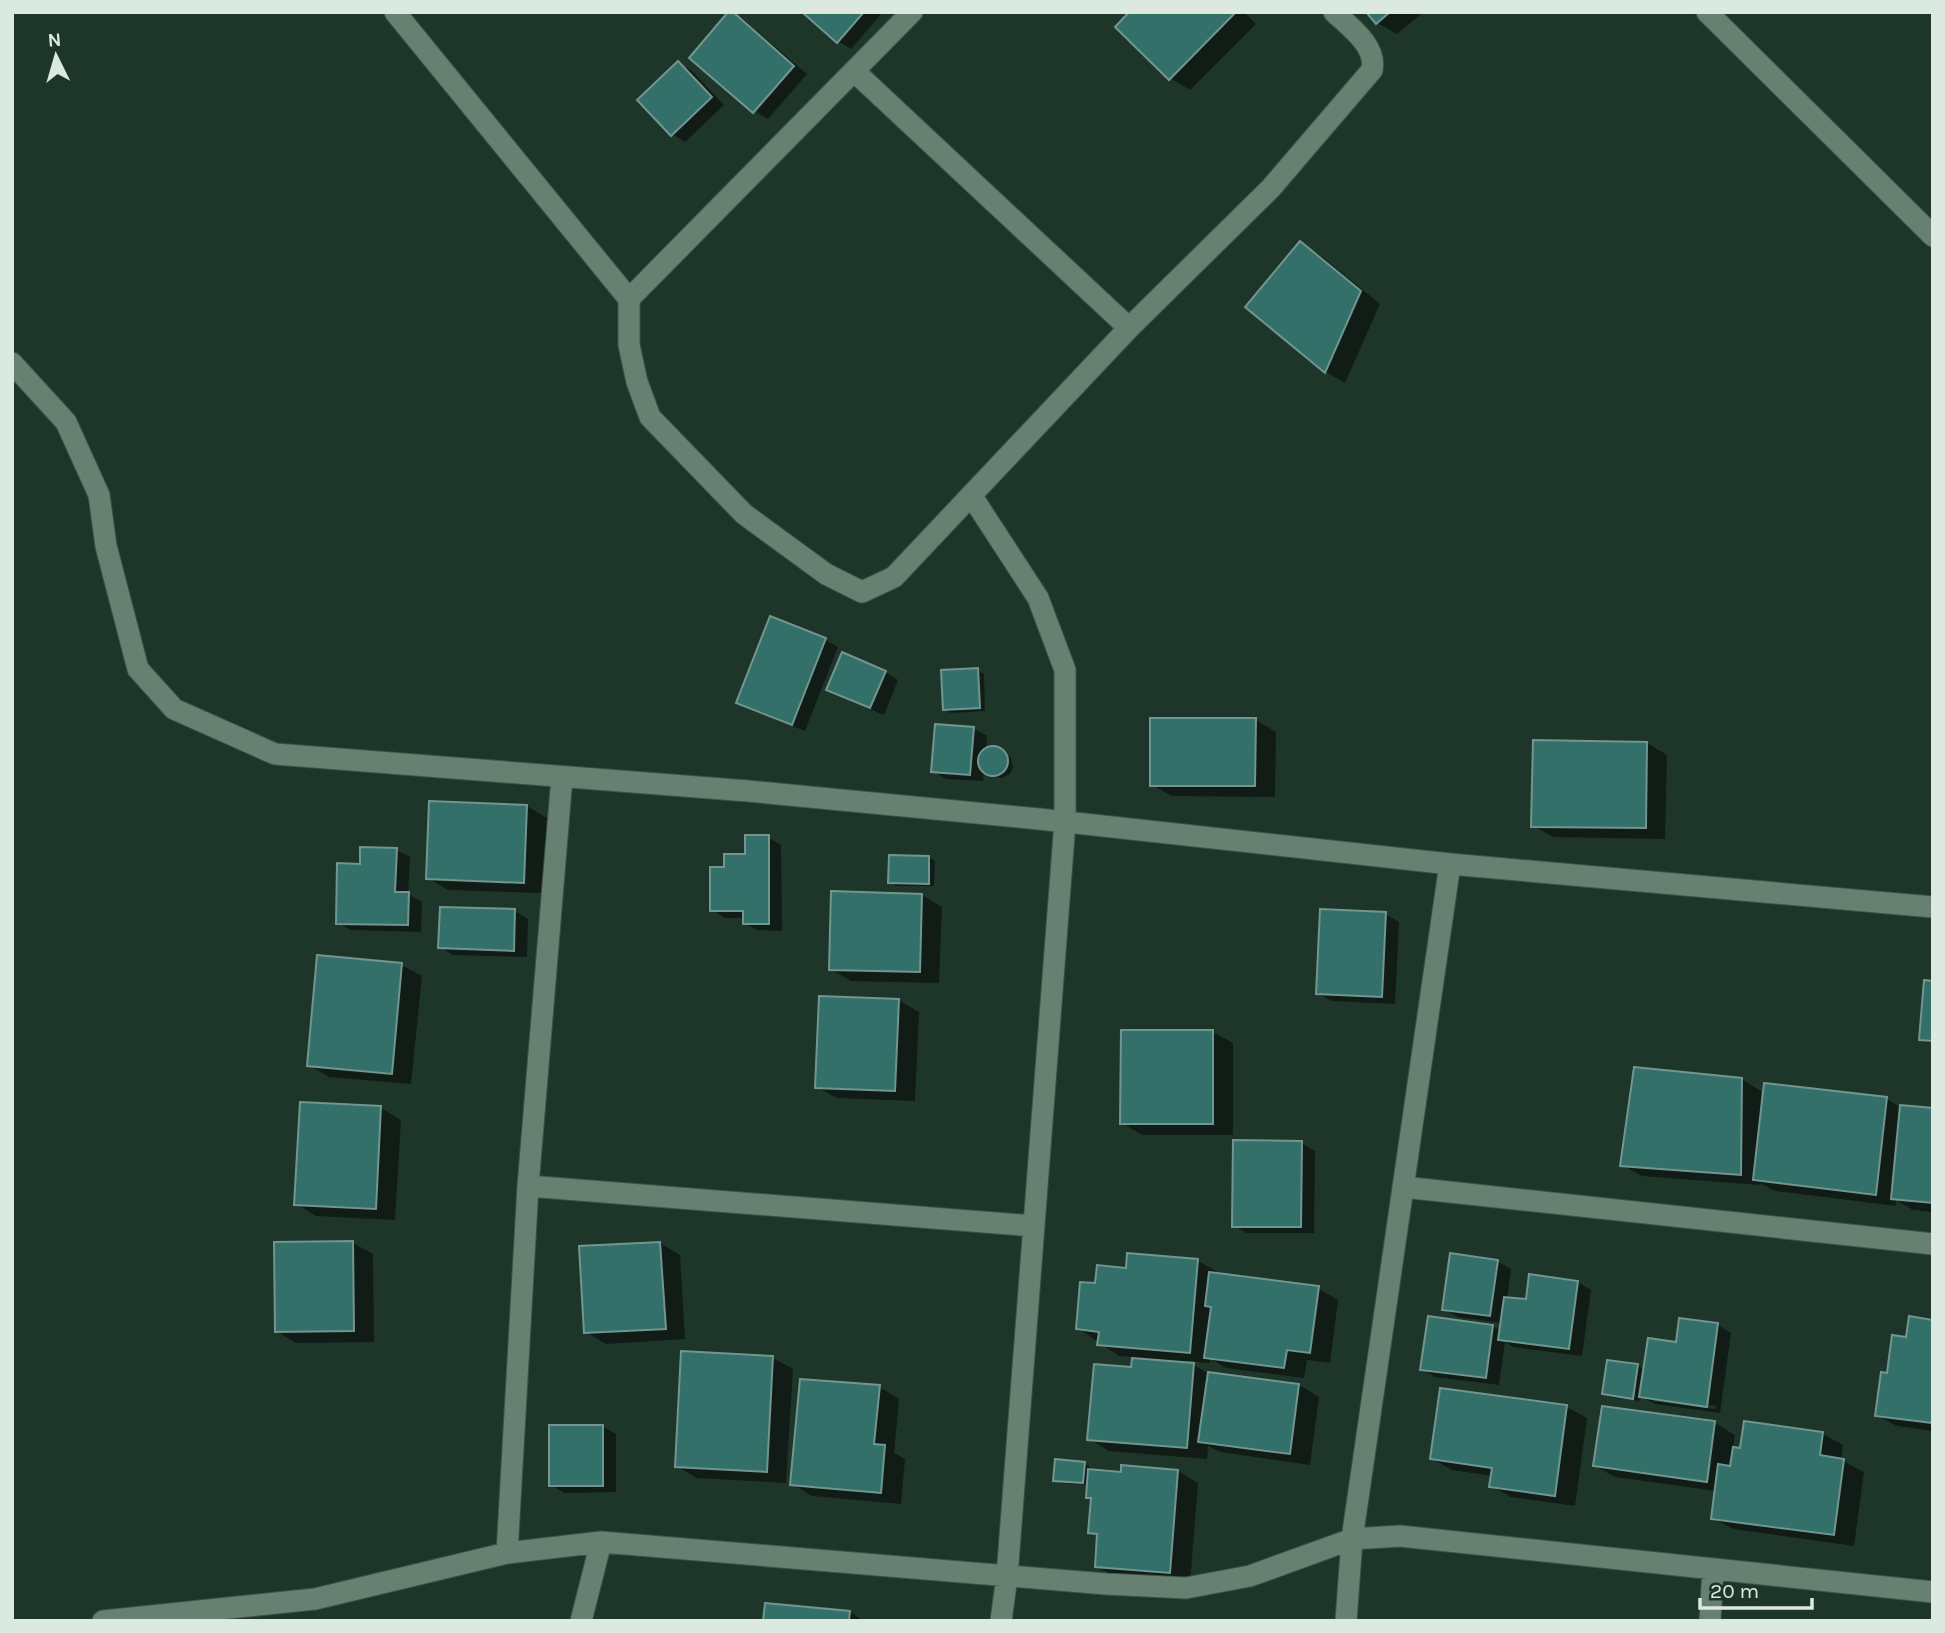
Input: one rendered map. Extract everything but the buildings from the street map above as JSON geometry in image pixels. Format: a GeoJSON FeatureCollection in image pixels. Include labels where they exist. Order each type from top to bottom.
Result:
{"type":"FeatureCollection","features":[{"type":"Feature","properties":{"kind":"street"},"geometry":{"type":"LineString","coordinates":[[395,12],[629,299],[629,345],[637,382],[650,417],[744,514],[826,575],[862,592],[894,577],[1129,328],[1270,188],[1372,70],[1372,54],[1360,37],[1334,12]]}},
{"type":"Feature","properties":{"kind":"street"},"geometry":{"type":"LineString","coordinates":[[629,299],[912,12]]}},
{"type":"Feature","properties":{"kind":"street"},"geometry":{"type":"LineString","coordinates":[[1707,12],[1933,236]]}},
{"type":"Feature","properties":{"kind":"street"},"geometry":{"type":"LineString","coordinates":[[854,71],[1129,328]]}},
{"type":"Feature","properties":{"kind":"street"},"geometry":{"type":"LineString","coordinates":[[12,363],[66,422],[99,495],[106,546],[138,669],[174,709],[275,754],[762,792],[1450,864],[1933,907]]}},
{"type":"Feature","properties":{"kind":"street"},"geometry":{"type":"LineString","coordinates":[[971,495],[1038,598],[1065,670],[1065,822],[1007,1576],[1001,1621]]}},
{"type":"Feature","properties":{"kind":"street"},"geometry":{"type":"LineString","coordinates":[[507,1553],[528,1186],[562,777]]}},
{"type":"Feature","properties":{"kind":"street"},"geometry":{"type":"LineString","coordinates":[[1346,1621],[1352,1539],[1450,864]]}},
{"type":"Feature","properties":{"kind":"street"},"geometry":{"type":"LineString","coordinates":[[528,1186],[1033,1226]]}},
{"type":"Feature","properties":{"kind":"street"},"geometry":{"type":"LineString","coordinates":[[1403,1187],[1933,1244]]}},
{"type":"Feature","properties":{"kind":"street"},"geometry":{"type":"LineString","coordinates":[[103,1621],[315,1600],[507,1553],[601,1542],[1106,1584],[1186,1588],[1250,1576],[1352,1539],[1400,1536],[1933,1592]]}},
{"type":"Feature","properties":{"kind":"street"},"geometry":{"type":"LineString","coordinates":[[580,1621],[601,1542]]}},
{"type":"Feature","properties":{"kind":"street"},"geometry":{"type":"LineString","coordinates":[[1710,1621],[1713,1569]]}}]}
